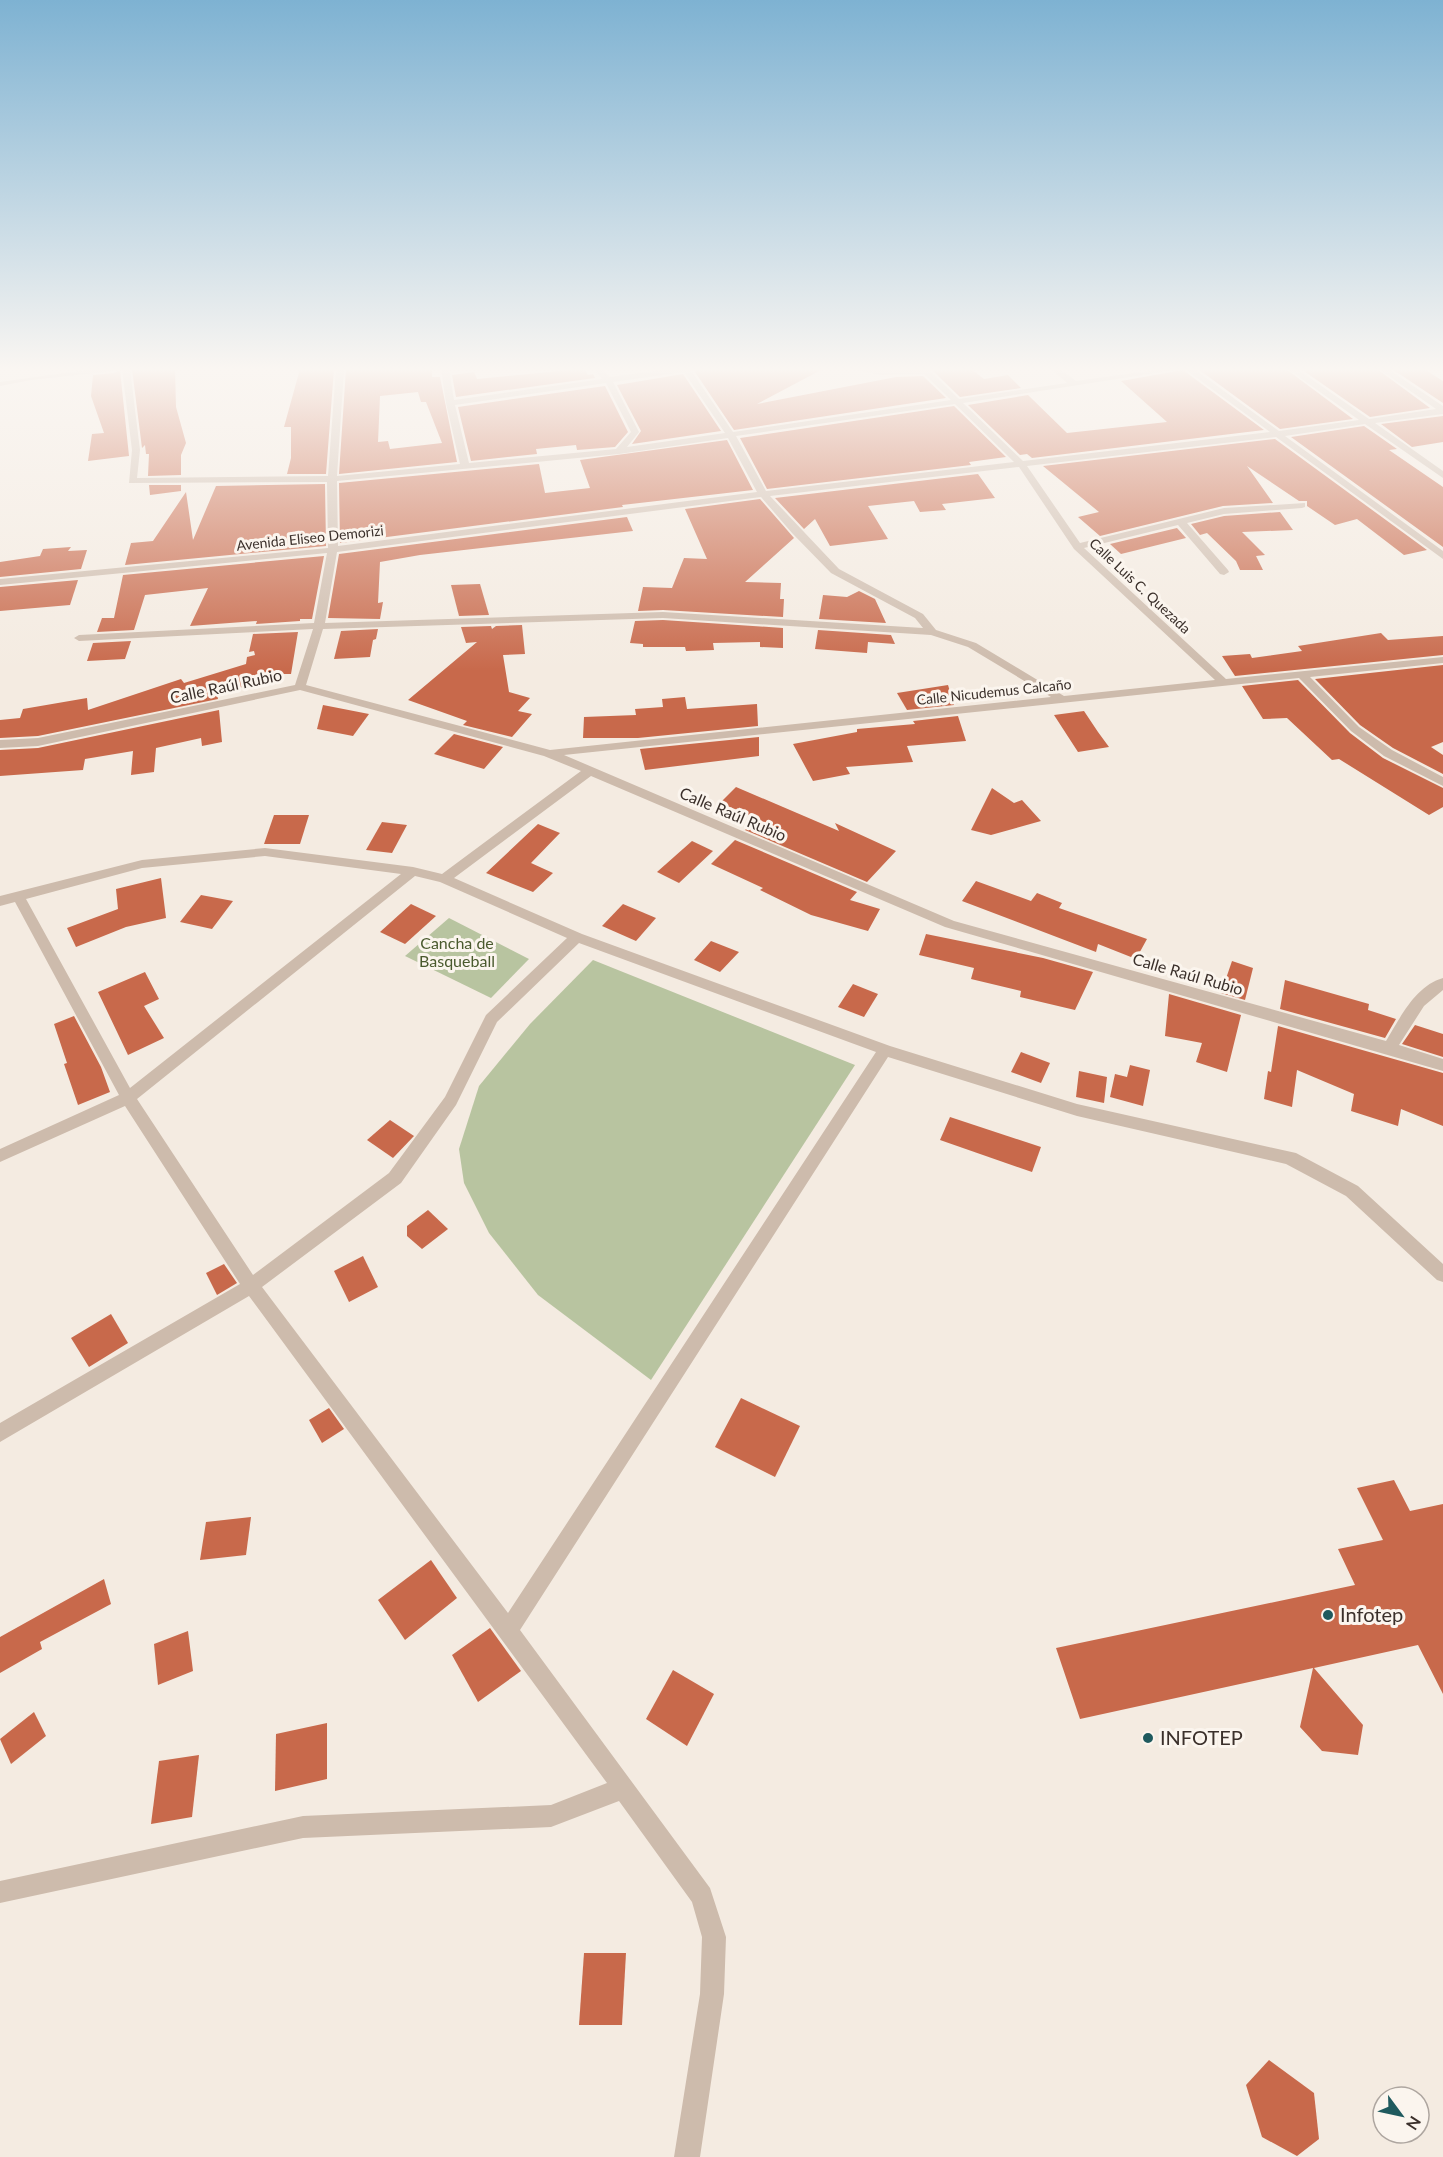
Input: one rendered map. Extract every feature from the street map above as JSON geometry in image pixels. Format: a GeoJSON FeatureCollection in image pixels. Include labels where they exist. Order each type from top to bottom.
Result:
{"type":"FeatureCollection","features":[{"type":"Feature","properties":{"kind":"street"},"geometry":{"type":"LineString","coordinates":[[133,470],[132,481],[332,479],[428,470]]}},
{"type":"Feature","properties":{"kind":"street"},"geometry":{"type":"LineString","coordinates":[[300,687],[319,626],[333,550],[333,470]]}},
{"type":"Feature","properties":{"kind":"street"},"geometry":{"type":"LineString","coordinates":[[750,470],[763,494],[795,531],[835,571],[919,616],[932,632]]}},
{"type":"Feature","properties":{"kind":"street","name":"Avenida Eliseo Demorizi"},"geometry":{"type":"LineString","coordinates":[[0,582],[333,550],[763,494],[980,470]]}},
{"type":"Feature","properties":{"kind":"street","name":"Calle Luis C. Quezada"},"geometry":{"type":"LineString","coordinates":[[1025,470],[1077,547],[1225,684]]}},
{"type":"Feature","properties":{"kind":"street"},"geometry":{"type":"LineString","coordinates":[[1326,470],[1443,556]]}},
{"type":"Feature","properties":{"kind":"street"},"geometry":{"type":"LineString","coordinates":[[1077,547],[1224,511],[1302,505]]}},
{"type":"Feature","properties":{"kind":"street"},"geometry":{"type":"LineString","coordinates":[[1181,522],[1224,572]]}},
{"type":"Feature","properties":{"kind":"street"},"geometry":{"type":"LineString","coordinates":[[79,639],[319,626],[663,615],[932,632],[972,645],[1063,700]]}},
{"type":"Feature","properties":{"kind":"street","name":"Calle Nicudemus Calcaño"},"geometry":{"type":"LineString","coordinates":[[548,753],[1443,660]]}},
{"type":"Feature","properties":{"kind":"street"},"geometry":{"type":"LineString","coordinates":[[1303,676],[1355,729],[1388,753],[1443,782]]}},
{"type":"Feature","properties":{"kind":"street","name":"Calle Raúl Rubio"},"geometry":{"type":"LineString","coordinates":[[0,744],[38,742],[300,687],[548,753],[950,924],[1390,1047],[1443,1065]]}},
{"type":"Feature","properties":{"kind":"street"},"geometry":{"type":"LineString","coordinates":[[444,879],[589,771]]}},
{"type":"Feature","properties":{"kind":"street"},"geometry":{"type":"LineString","coordinates":[[0,901],[142,864],[265,852],[413,871],[444,879],[577,937],[885,1050],[1077,1110],[1290,1158],[1352,1191],[1443,1275]]}},
{"type":"Feature","properties":{"kind":"street"},"geometry":{"type":"LineString","coordinates":[[0,1156],[128,1098],[413,871]]}},
{"type":"Feature","properties":{"kind":"street"},"geometry":{"type":"LineString","coordinates":[[19,897],[128,1098],[251,1286],[508,1630],[702,1896],[714,1937],[712,1994],[687,2157]]}},
{"type":"Feature","properties":{"kind":"street"},"geometry":{"type":"LineString","coordinates":[[0,1433],[251,1286],[395,1178],[451,1101],[491,1019],[577,937]]}},
{"type":"Feature","properties":{"kind":"street"},"geometry":{"type":"LineString","coordinates":[[1390,1047],[1422,998],[1431,989],[1443,983]]}},
{"type":"Feature","properties":{"kind":"street"},"geometry":{"type":"LineString","coordinates":[[508,1630],[885,1050]]}},
{"type":"Feature","properties":{"kind":"street"},"geometry":{"type":"LineString","coordinates":[[0,1892],[303,1827],[551,1816],[623,1788]]}},
{"type":"Feature","properties":{"kind":"green space","name":"Cancha de Basqueball"},"geometry":{"type":"Polygon","coordinates":[[[449,918],[529,959],[491,998],[405,956],[449,918]]]}},
{"type":"Feature","properties":{"kind":"green space"},"geometry":{"type":"Polygon","coordinates":[[[593,960],[855,1065],[651,1380],[538,1295],[489,1233],[464,1183],[459,1149],[479,1086],[530,1024],[593,960]]]}},
{"type":"Feature","properties":{"kind":"building"},"geometry":{"type":"Polygon","coordinates":[[[148,470],[181,470],[181,475],[148,476],[148,470]]]}},
{"type":"Feature","properties":{"kind":"building"},"geometry":{"type":"Polygon","coordinates":[[[288,470],[326,470],[326,474],[287,474],[288,470]]]}},
{"type":"Feature","properties":{"kind":"building"},"geometry":{"type":"Polygon","coordinates":[[[339,470],[382,470],[339,474],[339,470]]]}},
{"type":"Feature","properties":{"kind":"building"},"geometry":{"type":"Polygon","coordinates":[[[479,470],[540,470],[545,493],[590,488],[583,470],[742,470],[753,490],[340,543],[339,483],[479,470]]]}},
{"type":"Feature","properties":{"kind":"building"},"geometry":{"type":"Polygon","coordinates":[[[757,470],[931,470],[767,489],[757,470]]]}},
{"type":"Feature","properties":{"kind":"building"},"geometry":{"type":"Polygon","coordinates":[[[1047,470],[1250,470],[1273,503],[1223,506],[1100,536],[1078,517],[1099,512],[1047,470]]]}},
{"type":"Feature","properties":{"kind":"building"},"geometry":{"type":"Polygon","coordinates":[[[1252,470],[1317,470],[1427,550],[1404,555],[1357,519],[1335,525],[1307,506],[1307,501],[1299,501],[1252,470]]]}},
{"type":"Feature","properties":{"kind":"building"},"geometry":{"type":"Polygon","coordinates":[[[1336,470],[1418,470],[1443,487],[1443,547],[1336,470]]]}},
{"type":"Feature","properties":{"kind":"building"},"geometry":{"type":"Polygon","coordinates":[[[978,474],[995,498],[942,504],[946,510],[920,512],[914,501],[868,506],[888,539],[830,546],[815,519],[804,529],[775,498],[978,474]]]}},
{"type":"Feature","properties":{"kind":"building"},"geometry":{"type":"Polygon","coordinates":[[[325,484],[326,546],[125,565],[131,543],[153,541],[186,492],[193,540],[216,486],[325,484]]]}},
{"type":"Feature","properties":{"kind":"building"},"geometry":{"type":"Polygon","coordinates":[[[149,485],[181,485],[181,491],[150,495],[149,485]]]}},
{"type":"Feature","properties":{"kind":"building"},"geometry":{"type":"Polygon","coordinates":[[[760,499],[794,538],[745,582],[781,583],[780,599],[784,599],[783,617],[663,610],[638,611],[643,587],[672,588],[684,558],[707,559],[685,509],[760,499]]]}},
{"type":"Feature","properties":{"kind":"building"},"geometry":{"type":"Polygon","coordinates":[[[1280,512],[1293,530],[1242,532],[1265,555],[1256,556],[1263,570],[1240,570],[1236,561],[1207,533],[1200,535],[1191,524],[1224,516],[1280,512]]]}},
{"type":"Feature","properties":{"kind":"building"},"geometry":{"type":"Polygon","coordinates":[[[627,517],[633,531],[420,555],[380,562],[378,603],[383,602],[380,619],[328,618],[339,554],[627,517]]]}},
{"type":"Feature","properties":{"kind":"building"},"geometry":{"type":"Polygon","coordinates":[[[1177,528],[1186,538],[1121,554],[1110,544],[1177,528]]]}},
{"type":"Feature","properties":{"kind":"building"},"geometry":{"type":"Polygon","coordinates":[[[71,547],[68,551],[87,550],[81,569],[0,577],[0,562],[40,556],[43,549],[71,547]]]}},
{"type":"Feature","properties":{"kind":"building"},"geometry":{"type":"Polygon","coordinates":[[[324,556],[312,619],[190,626],[208,588],[145,595],[134,630],[97,632],[102,618],[114,618],[123,575],[324,556]]]}},
{"type":"Feature","properties":{"kind":"building"},"geometry":{"type":"Polygon","coordinates":[[[78,580],[70,605],[0,611],[0,587],[78,580]]]}},
{"type":"Feature","properties":{"kind":"building"},"geometry":{"type":"Polygon","coordinates":[[[480,584],[489,615],[459,616],[451,585],[480,584]]]}},
{"type":"Feature","properties":{"kind":"building"},"geometry":{"type":"Polygon","coordinates":[[[859,591],[875,599],[886,623],[819,619],[823,595],[847,597],[859,591]]]}},
{"type":"Feature","properties":{"kind":"building"},"geometry":{"type":"Polygon","coordinates":[[[663,620],[783,628],[783,648],[760,647],[760,642],[713,643],[714,650],[686,651],[685,647],[643,647],[643,644],[630,643],[635,621],[663,620]]]}},
{"type":"Feature","properties":{"kind":"building"},"geometry":{"type":"Polygon","coordinates":[[[522,625],[525,654],[503,655],[509,692],[530,698],[518,711],[532,714],[512,737],[463,725],[467,721],[408,700],[477,642],[466,643],[461,627],[491,626],[492,629],[496,626],[522,625]]]}},
{"type":"Feature","properties":{"kind":"building"},"geometry":{"type":"Polygon","coordinates":[[[378,629],[370,657],[334,659],[341,631],[378,629]]]}},
{"type":"Feature","properties":{"kind":"building"},"geometry":{"type":"Polygon","coordinates":[[[818,630],[891,635],[895,644],[868,642],[867,653],[815,649],[818,630]]]}},
{"type":"Feature","properties":{"kind":"building"},"geometry":{"type":"Polygon","coordinates":[[[298,632],[291,674],[284,674],[217,695],[218,699],[38,736],[0,738],[0,720],[20,718],[23,709],[87,698],[88,710],[181,679],[184,683],[246,664],[247,657],[255,655],[254,651],[249,652],[253,634],[298,632]]]}},
{"type":"Feature","properties":{"kind":"building"},"geometry":{"type":"Polygon","coordinates":[[[1381,633],[1388,640],[1443,636],[1443,655],[1235,676],[1222,656],[1250,654],[1252,658],[1302,651],[1298,646],[1381,633]]]}},
{"type":"Feature","properties":{"kind":"building"},"geometry":{"type":"Polygon","coordinates":[[[131,641],[125,659],[87,661],[93,643],[131,641]]]}},
{"type":"Feature","properties":{"kind":"building"},"geometry":{"type":"Polygon","coordinates":[[[1443,665],[1443,742],[1431,747],[1443,755],[1443,774],[1393,748],[1360,725],[1315,679],[1443,665]]]}},
{"type":"Feature","properties":{"kind":"building"},"geometry":{"type":"Polygon","coordinates":[[[1298,680],[1350,733],[1383,758],[1443,788],[1443,807],[1429,815],[1339,759],[1332,760],[1287,718],[1263,719],[1242,686],[1298,680]]]}},
{"type":"Feature","properties":{"kind":"building"},"geometry":{"type":"Polygon","coordinates":[[[948,685],[954,705],[907,710],[897,693],[948,685]]]}},
{"type":"Feature","properties":{"kind":"building"},"geometry":{"type":"Polygon","coordinates":[[[685,697],[687,709],[757,704],[758,726],[638,738],[583,738],[584,717],[636,715],[635,709],[663,707],[662,699],[685,697]]]}},
{"type":"Feature","properties":{"kind":"building"},"geometry":{"type":"Polygon","coordinates":[[[323,705],[369,714],[353,736],[317,729],[323,705]]]}},
{"type":"Feature","properties":{"kind":"building"},"geometry":{"type":"Polygon","coordinates":[[[219,710],[222,742],[202,746],[201,738],[156,748],[154,772],[131,775],[133,751],[85,759],[83,770],[0,776],[0,750],[38,748],[219,710]]]}},
{"type":"Feature","properties":{"kind":"building"},"geometry":{"type":"Polygon","coordinates":[[[1084,711],[1109,747],[1078,752],[1054,715],[1084,711]]]}},
{"type":"Feature","properties":{"kind":"building"},"geometry":{"type":"Polygon","coordinates":[[[958,716],[966,741],[907,746],[913,762],[846,767],[850,774],[813,781],[793,744],[857,732],[857,729],[915,724],[913,721],[958,716]]]}},
{"type":"Feature","properties":{"kind":"building"},"geometry":{"type":"Polygon","coordinates":[[[454,734],[503,747],[484,769],[434,754],[454,734]]]}},
{"type":"Feature","properties":{"kind":"building"},"geometry":{"type":"Polygon","coordinates":[[[759,737],[759,756],[645,770],[640,749],[759,737]]]}},
{"type":"Feature","properties":{"kind":"building"},"geometry":{"type":"Polygon","coordinates":[[[736,787],[839,831],[835,823],[896,851],[867,882],[745,830],[757,818],[720,803],[736,787]]]}},
{"type":"Feature","properties":{"kind":"building"},"geometry":{"type":"Polygon","coordinates":[[[992,788],[1014,803],[1022,800],[1041,821],[991,835],[971,830],[992,788]]]}},
{"type":"Feature","properties":{"kind":"building"},"geometry":{"type":"Polygon","coordinates":[[[274,815],[309,815],[300,844],[264,844],[274,815]]]}},
{"type":"Feature","properties":{"kind":"building"},"geometry":{"type":"Polygon","coordinates":[[[382,822],[407,825],[392,853],[366,850],[382,822]]]}},
{"type":"Feature","properties":{"kind":"building"},"geometry":{"type":"Polygon","coordinates":[[[538,824],[560,833],[531,863],[553,873],[533,892],[486,873],[538,824]]]}},
{"type":"Feature","properties":{"kind":"building"},"geometry":{"type":"Polygon","coordinates":[[[735,840],[857,892],[850,900],[880,909],[868,931],[811,915],[760,890],[763,888],[711,864],[735,840]]]}},
{"type":"Feature","properties":{"kind":"building"},"geometry":{"type":"Polygon","coordinates":[[[692,841],[713,851],[679,883],[657,872],[692,841]]]}},
{"type":"Feature","properties":{"kind":"building"},"geometry":{"type":"Polygon","coordinates":[[[161,878],[166,918],[126,927],[76,947],[67,928],[118,909],[116,889],[161,878]]]}},
{"type":"Feature","properties":{"kind":"building"},"geometry":{"type":"Polygon","coordinates":[[[976,881],[1031,901],[1037,893],[1062,903],[1059,908],[1147,939],[1136,959],[1098,944],[1096,952],[962,901],[976,881]]]}},
{"type":"Feature","properties":{"kind":"building"},"geometry":{"type":"Polygon","coordinates":[[[201,895],[233,901],[212,929],[180,922],[201,895]]]}},
{"type":"Feature","properties":{"kind":"building"},"geometry":{"type":"Polygon","coordinates":[[[411,904],[436,916],[405,944],[380,932],[411,904]]]}},
{"type":"Feature","properties":{"kind":"building"},"geometry":{"type":"Polygon","coordinates":[[[623,904],[656,918],[636,941],[602,926],[623,904]]]}},
{"type":"Feature","properties":{"kind":"building"},"geometry":{"type":"Polygon","coordinates":[[[926,934],[1043,958],[1093,972],[1075,1010],[1020,997],[1021,991],[971,979],[974,968],[919,955],[926,934]]]}},
{"type":"Feature","properties":{"kind":"building"},"geometry":{"type":"Polygon","coordinates":[[[711,941],[739,952],[720,972],[694,960],[711,941]]]}},
{"type":"Feature","properties":{"kind":"building"},"geometry":{"type":"Polygon","coordinates":[[[1232,961],[1253,968],[1245,1000],[1221,993],[1232,961]]]}},
{"type":"Feature","properties":{"kind":"building"},"geometry":{"type":"Polygon","coordinates":[[[145,972],[159,999],[144,1006],[164,1038],[128,1055],[98,992],[145,972]]]}},
{"type":"Feature","properties":{"kind":"building"},"geometry":{"type":"Polygon","coordinates":[[[1285,980],[1369,1004],[1368,1010],[1396,1019],[1385,1038],[1280,1009],[1285,980]]]}},
{"type":"Feature","properties":{"kind":"building"},"geometry":{"type":"Polygon","coordinates":[[[853,984],[878,994],[864,1017],[838,1007],[853,984]]]}},
{"type":"Feature","properties":{"kind":"building"},"geometry":{"type":"Polygon","coordinates":[[[1169,994],[1241,1015],[1227,1072],[1196,1062],[1202,1043],[1165,1036],[1169,994]]]}},
{"type":"Feature","properties":{"kind":"building"},"geometry":{"type":"Polygon","coordinates":[[[74,1016],[101,1067],[110,1092],[78,1105],[54,1024],[74,1016]]]}},
{"type":"Feature","properties":{"kind":"building"},"geometry":{"type":"Polygon","coordinates":[[[1415,1025],[1443,1034],[1443,1057],[1402,1044],[1415,1025]]]}},
{"type":"Feature","properties":{"kind":"building"},"geometry":{"type":"Polygon","coordinates":[[[1278,1026],[1443,1073],[1443,1126],[1401,1109],[1398,1126],[1351,1111],[1354,1094],[1297,1070],[1292,1107],[1264,1099],[1278,1026]]]}},
{"type":"Feature","properties":{"kind":"building"},"geometry":{"type":"Polygon","coordinates":[[[1021,1052],[1050,1063],[1041,1083],[1011,1072],[1021,1052]]]}},
{"type":"Feature","properties":{"kind":"building"},"geometry":{"type":"Polygon","coordinates":[[[1130,1065],[1150,1070],[1143,1106],[1110,1097],[1115,1074],[1127,1077],[1130,1065]]]}},
{"type":"Feature","properties":{"kind":"building"},"geometry":{"type":"Polygon","coordinates":[[[1079,1071],[1107,1077],[1104,1103],[1076,1097],[1079,1071]]]}},
{"type":"Feature","properties":{"kind":"building"},"geometry":{"type":"Polygon","coordinates":[[[950,1117],[1041,1147],[1032,1172],[940,1140],[950,1117]]]}},
{"type":"Feature","properties":{"kind":"building"},"geometry":{"type":"Polygon","coordinates":[[[390,1120],[414,1136],[393,1158],[367,1140],[390,1120]]]}},
{"type":"Feature","properties":{"kind":"building"},"geometry":{"type":"Polygon","coordinates":[[[428,1210],[448,1229],[422,1249],[407,1236],[407,1226],[428,1210]]]}},
{"type":"Feature","properties":{"kind":"building"},"geometry":{"type":"Polygon","coordinates":[[[363,1256],[378,1287],[349,1302],[334,1271],[363,1256]]]}},
{"type":"Feature","properties":{"kind":"building"},"geometry":{"type":"Polygon","coordinates":[[[224,1264],[237,1283],[217,1295],[206,1273],[224,1264]]]}},
{"type":"Feature","properties":{"kind":"building"},"geometry":{"type":"Polygon","coordinates":[[[111,1314],[128,1343],[89,1367],[71,1338],[111,1314]]]}},
{"type":"Feature","properties":{"kind":"building"},"geometry":{"type":"Polygon","coordinates":[[[741,1398],[800,1426],[775,1477],[715,1447],[741,1398]]]}},
{"type":"Feature","properties":{"kind":"building"},"geometry":{"type":"Polygon","coordinates":[[[329,1408],[344,1429],[322,1443],[309,1420],[329,1408]]]}},
{"type":"Feature","properties":{"kind":"building","name":"Infotep"},"geometry":{"type":"Polygon","coordinates":[[[1394,1480],[1410,1511],[1443,1504],[1443,1694],[1418,1645],[1314,1668],[1363,1725],[1358,1755],[1322,1751],[1300,1727],[1313,1668],[1080,1719],[1056,1648],[1355,1585],[1338,1549],[1383,1540],[1357,1488],[1394,1480]]]}},
{"type":"Feature","properties":{"kind":"building"},"geometry":{"type":"Polygon","coordinates":[[[251,1517],[246,1555],[200,1560],[206,1522],[251,1517]]]}},
{"type":"Feature","properties":{"kind":"building"},"geometry":{"type":"Polygon","coordinates":[[[431,1560],[457,1598],[405,1640],[378,1600],[431,1560]]]}},
{"type":"Feature","properties":{"kind":"building"},"geometry":{"type":"Polygon","coordinates":[[[104,1579],[111,1604],[40,1642],[42,1649],[0,1673],[0,1637],[104,1579]]]}},
{"type":"Feature","properties":{"kind":"building"},"geometry":{"type":"Polygon","coordinates":[[[490,1628],[521,1671],[478,1702],[452,1655],[490,1628]]]}},
{"type":"Feature","properties":{"kind":"building"},"geometry":{"type":"Polygon","coordinates":[[[188,1631],[193,1671],[158,1685],[154,1644],[188,1631]]]}},
{"type":"Feature","properties":{"kind":"building"},"geometry":{"type":"Polygon","coordinates":[[[673,1670],[714,1694],[687,1746],[646,1719],[673,1670]]]}},
{"type":"Feature","properties":{"kind":"building"},"geometry":{"type":"Polygon","coordinates":[[[34,1712],[46,1736],[11,1764],[0,1739],[34,1712]]]}},
{"type":"Feature","properties":{"kind":"building"},"geometry":{"type":"Polygon","coordinates":[[[327,1723],[327,1779],[275,1791],[276,1734],[327,1723]]]}},
{"type":"Feature","properties":{"kind":"building"},"geometry":{"type":"Polygon","coordinates":[[[199,1755],[192,1817],[151,1824],[159,1761],[199,1755]]]}},
{"type":"Feature","properties":{"kind":"building"},"geometry":{"type":"Polygon","coordinates":[[[584,1953],[626,1953],[622,2025],[579,2025],[584,1953]]]}},
{"type":"Feature","properties":{"kind":"building"},"geometry":{"type":"Polygon","coordinates":[[[1269,2060],[1314,2093],[1319,2139],[1297,2156],[1262,2137],[1246,2085],[1269,2060]]]}},
{"type":"Feature","properties":{"kind":"place","name":"Infotep"},"geometry":{"type":"Point","coordinates":[1328,1615]}},
{"type":"Feature","properties":{"kind":"place","name":"INFOTEP"},"geometry":{"type":"Point","coordinates":[1148,1738]}}]}
